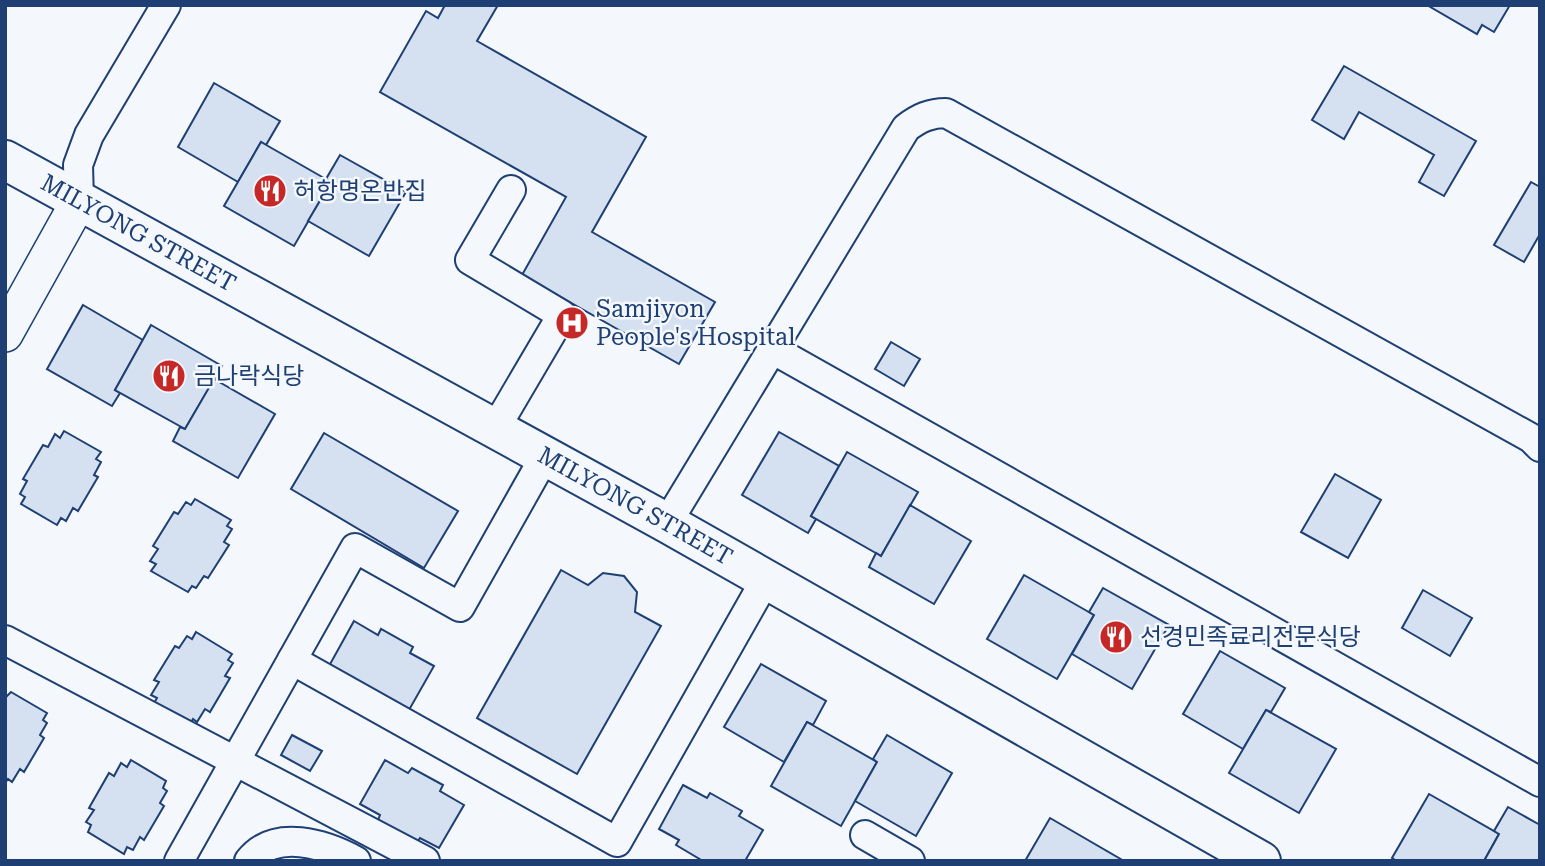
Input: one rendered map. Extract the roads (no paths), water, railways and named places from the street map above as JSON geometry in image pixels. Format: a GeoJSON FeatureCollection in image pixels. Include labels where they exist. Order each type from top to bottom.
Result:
{"type":"FeatureCollection","features":[{"type":"Feature","properties":{"kind":"main road","name":"MILYONG STREET"},"geometry":{"type":"LineString","coordinates":[[5,160],[667,523],[1261,861]]}},
{"type":"Feature","properties":{"kind":"street"},"geometry":{"type":"LineString","coordinates":[[5,334],[79,201],[78,165],[89,135],[166,5]]}},
{"type":"Feature","properties":{"kind":"street"},"geometry":{"type":"LineString","coordinates":[[667,523],[906,128],[920,118],[946,113],[1531,438],[1540,447]]}},
{"type":"Feature","properties":{"kind":"street"},"geometry":{"type":"LineString","coordinates":[[495,429],[562,315],[470,260],[512,190]]}},
{"type":"Feature","properties":{"kind":"street"},"geometry":{"type":"LineString","coordinates":[[772,349],[1540,782]]}},
{"type":"Feature","properties":{"kind":"street"},"geometry":{"type":"LineString","coordinates":[[179,861],[355,548],[460,607],[545,456]]}},
{"type":"Feature","properties":{"kind":"street"},"geometry":{"type":"LineString","coordinates":[[292,660],[617,842],[766,579]]}},
{"type":"Feature","properties":{"kind":"street"},"geometry":{"type":"LineString","coordinates":[[5,640],[425,861]]}},
{"type":"Feature","properties":{"kind":"street"},"geometry":{"type":"LineString","coordinates":[[249,861],[267,845],[283,842],[322,846],[347,859],[359,825]]}},
{"type":"Feature","properties":{"kind":"street"},"geometry":{"type":"LineString","coordinates":[[865,835],[910,861]]}},
{"type":"Feature","properties":{"kind":"place","name":"허항명온반집"},"geometry":{"type":"Point","coordinates":[270,191]}},
{"type":"Feature","properties":{"kind":"place","name":"Samjiyon People's Hospital"},"geometry":{"type":"Point","coordinates":[572,323]}},
{"type":"Feature","properties":{"kind":"place","name":"금나락식당"},"geometry":{"type":"Point","coordinates":[169,376]}},
{"type":"Feature","properties":{"kind":"place","name":"선경민족료리전문식당"},"geometry":{"type":"Point","coordinates":[1116,637]}}]}
